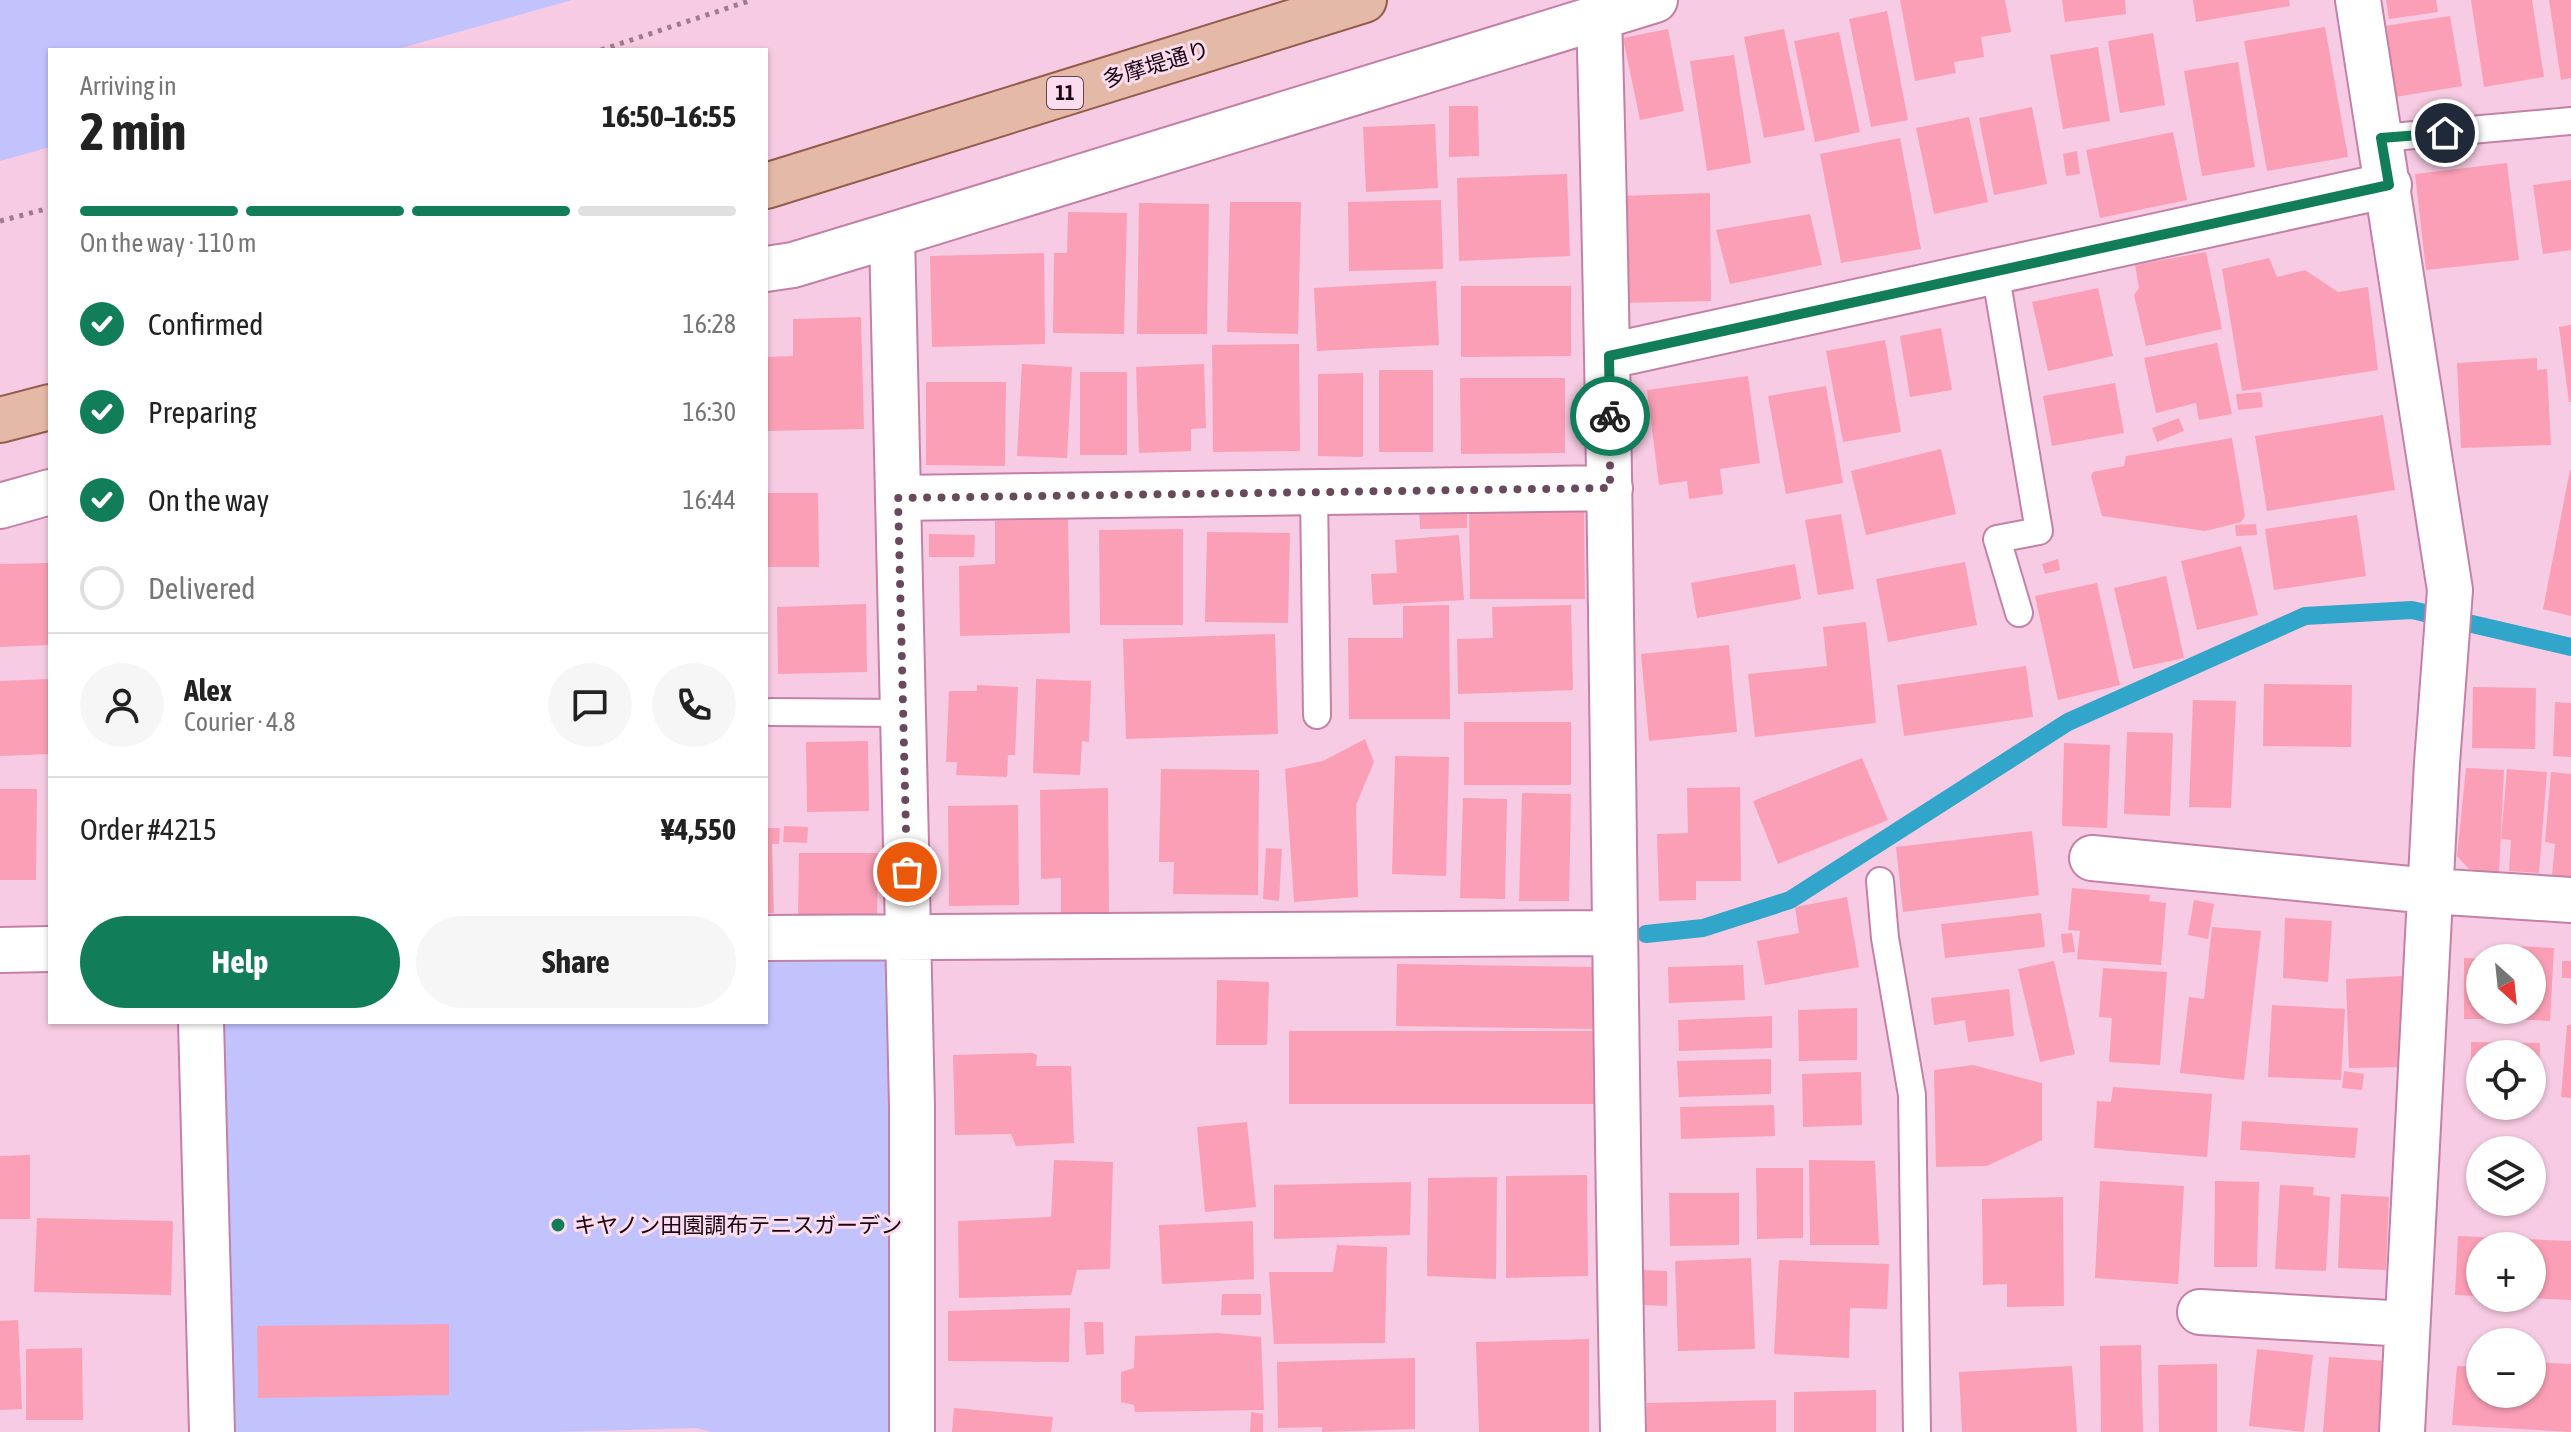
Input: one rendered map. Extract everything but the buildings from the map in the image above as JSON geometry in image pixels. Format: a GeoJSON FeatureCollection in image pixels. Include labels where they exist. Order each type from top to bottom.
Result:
{"type":"FeatureCollection","features":[{"type":"Feature","properties":{"kind":"main road","name":"多摩堤通り"},"geometry":{"type":"LineString","coordinates":[[768,185],[1364,0]]}},
{"type":"Feature","properties":{"kind":"main road"},"geometry":{"type":"LineString","coordinates":[[0,420],[48,408]]}},
{"type":"Feature","properties":{"kind":"street"},"geometry":{"type":"LineString","coordinates":[[768,269],[793,265],[1655,0]]}},
{"type":"Feature","properties":{"kind":"street"},"geometry":{"type":"LineString","coordinates":[[2358,0],[2450,590],[2430,891],[2402,1432]]}},
{"type":"Feature","properties":{"kind":"street"},"geometry":{"type":"LineString","coordinates":[[1599,16],[1609,356],[1613,933],[1623,1432]]}},
{"type":"Feature","properties":{"kind":"street"},"geometry":{"type":"LineString","coordinates":[[1609,356],[2389,185]]}},
{"type":"Feature","properties":{"kind":"street"},"geometry":{"type":"LineString","coordinates":[[892,235],[909,935],[912,1432]]}},
{"type":"Feature","properties":{"kind":"street"},"geometry":{"type":"LineString","coordinates":[[898,498],[1610,488]]}},
{"type":"Feature","properties":{"kind":"street"},"geometry":{"type":"LineString","coordinates":[[0,506],[48,493]]}},
{"type":"Feature","properties":{"kind":"street"},"geometry":{"type":"LineString","coordinates":[[2092,858],[2430,891],[2571,900]]}},
{"type":"Feature","properties":{"kind":"street"},"geometry":{"type":"LineString","coordinates":[[768,938],[1613,933]]}},
{"type":"Feature","properties":{"kind":"street"},"geometry":{"type":"LineString","coordinates":[[0,950],[48,949]]}},
{"type":"Feature","properties":{"kind":"street"},"geometry":{"type":"LineString","coordinates":[[201,1024],[212,1432]]}},
{"type":"Feature","properties":{"kind":"street"},"geometry":{"type":"LineString","coordinates":[[2200,1312],[2407,1324]]}},
{"type":"Feature","properties":{"kind":"lane"},"geometry":{"type":"LineString","coordinates":[[2381,138],[2571,121]]}},
{"type":"Feature","properties":{"kind":"lane"},"geometry":{"type":"LineString","coordinates":[[1995,271],[2039,531],[1997,539],[2019,613]]}},
{"type":"Feature","properties":{"kind":"lane"},"geometry":{"type":"LineString","coordinates":[[1314,492],[1317,715]]}},
{"type":"Feature","properties":{"kind":"lane"},"geometry":{"type":"LineString","coordinates":[[770,712],[903,713]]}},
{"type":"Feature","properties":{"kind":"lane"},"geometry":{"type":"LineString","coordinates":[[1880,881],[1885,938],[1912,1095],[1917,1432]]}},
{"type":"Feature","properties":{"kind":"path"},"geometry":{"type":"LineString","coordinates":[[607,48],[752,0]]}},
{"type":"Feature","properties":{"kind":"path"},"geometry":{"type":"LineString","coordinates":[[0,221],[48,209]]}},
{"type":"Feature","properties":{"kind":"shaded area"},"geometry":{"type":"Polygon","coordinates":[[[0,0],[572,0],[401,48],[48,48],[48,148],[0,161],[0,0]]]}},
{"type":"Feature","properties":{"kind":"shaded area","name":"キヤノン田園調布テニスガーデン"},"geometry":{"type":"Polygon","coordinates":[[[900,951],[906,1432],[711,1432],[696,1428],[556,1432],[224,1432],[203,1024],[768,1024],[768,954],[900,951]]]}},
{"type":"Feature","properties":{"kind":"waterway"},"geometry":{"type":"LineString","coordinates":[[1646,934],[1703,928],[1790,900],[2068,722],[2305,616],[2412,610],[2571,647]]}},
{"type":"Feature","properties":{"kind":"way so far"},"geometry":{"type":"LineString","coordinates":[[907,872],[898,498],[1610,488],[1610,416]]}},
{"type":"Feature","properties":{"kind":"place","name":"キヤノン田園調布テニスガーデン"},"geometry":{"type":"Point","coordinates":[558,1225]}},
{"type":"Feature","properties":{"kind":"route"},"geometry":{"type":"LineString","coordinates":[[1610,416],[1609,356],[2389,185],[2381,138],[2445,133]]}}]}
